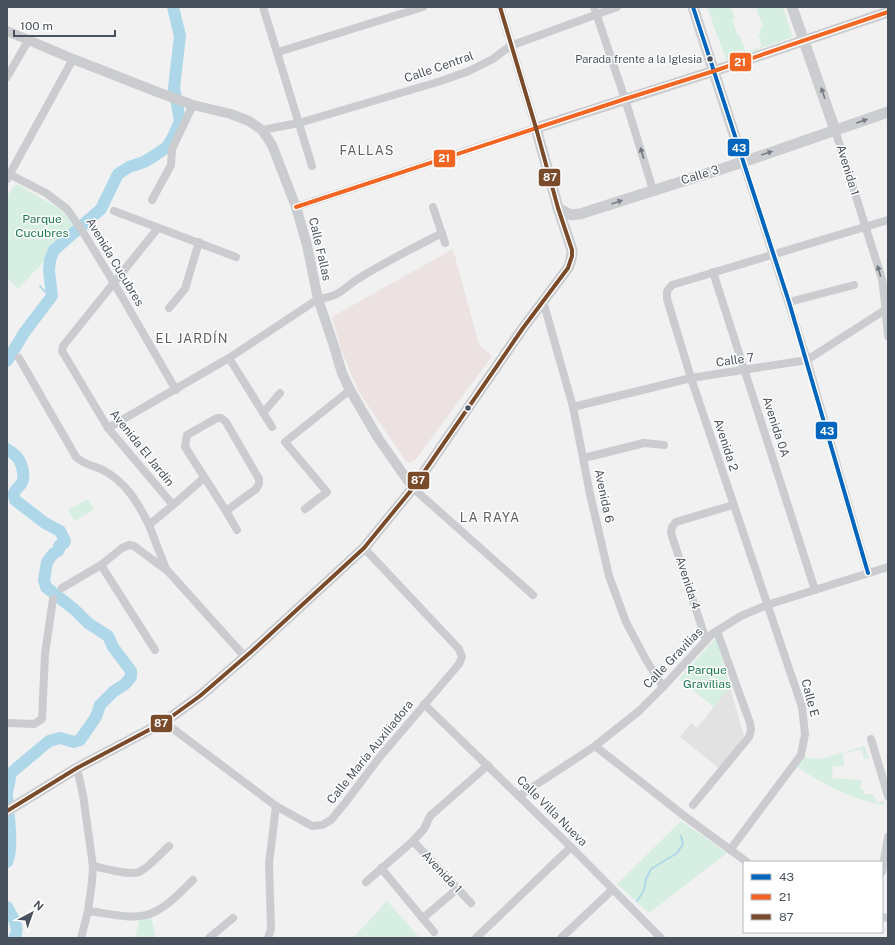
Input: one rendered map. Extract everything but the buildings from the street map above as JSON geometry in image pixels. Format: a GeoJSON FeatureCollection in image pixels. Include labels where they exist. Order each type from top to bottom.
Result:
{"type":"FeatureCollection","features":[{"type":"Feature","properties":{"kind":"main road"},"geometry":{"type":"LineString","coordinates":[[693,7],[743,162]]}},
{"type":"Feature","properties":{"kind":"main road","name":"Avenida 1"},"geometry":{"type":"LineString","coordinates":[[792,7],[835,130]]}},
{"type":"Feature","properties":{"kind":"main road"},"geometry":{"type":"LineString","coordinates":[[12,808],[77,768],[164,722],[200,696],[364,548],[413,488],[542,301],[568,268],[572,256],[536,128],[714,71],[888,12]]}},
{"type":"Feature","properties":{"kind":"main road","name":"Calle 3"},"geometry":{"type":"LineString","coordinates":[[580,214],[743,162],[888,112]]}},
{"type":"Feature","properties":{"kind":"main road"},"geometry":{"type":"LineString","coordinates":[[558,208],[570,215],[580,214]]}},
{"type":"Feature","properties":{"kind":"main road"},"geometry":{"type":"LineString","coordinates":[[569,244],[572,227],[580,214]]}},
{"type":"Feature","properties":{"kind":"street"},"geometry":{"type":"LineString","coordinates":[[263,7],[312,166]]}},
{"type":"Feature","properties":{"kind":"street"},"geometry":{"type":"LineString","coordinates":[[278,52],[423,7]]}},
{"type":"Feature","properties":{"kind":"street"},"geometry":{"type":"LineString","coordinates":[[296,206],[536,128],[510,46],[500,7]]}},
{"type":"Feature","properties":{"kind":"street","name":"Calle Central"},"geometry":{"type":"LineString","coordinates":[[262,130],[299,123],[441,81],[469,71],[493,59],[510,46],[595,11],[617,7]]}},
{"type":"Feature","properties":{"kind":"street"},"geometry":{"type":"LineString","coordinates":[[595,11],[625,99],[653,190]]}},
{"type":"Feature","properties":{"kind":"street","name":"Calle Fallas"},"geometry":{"type":"LineString","coordinates":[[7,31],[28,41],[160,93],[193,105],[231,114],[249,121],[262,130],[272,145],[296,206],[308,245],[318,299],[342,373],[350,390],[378,438],[413,488]]}},
{"type":"Feature","properties":{"kind":"street"},"geometry":{"type":"LineString","coordinates":[[7,78],[28,41]]}},
{"type":"Feature","properties":{"kind":"street"},"geometry":{"type":"LineString","coordinates":[[8,175],[73,59]]}},
{"type":"Feature","properties":{"kind":"street"},"geometry":{"type":"LineString","coordinates":[[152,200],[171,165],[172,149],[193,105]]}},
{"type":"Feature","properties":{"kind":"street","name":"Avenida 1"},"geometry":{"type":"LineString","coordinates":[[835,130],[882,280],[887,309],[888,336]]}},
{"type":"Feature","properties":{"kind":"street"},"geometry":{"type":"LineString","coordinates":[[743,162],[789,302],[868,573]]}},
{"type":"Feature","properties":{"kind":"street","name":"Avenida Cucubres"},"geometry":{"type":"LineString","coordinates":[[8,175],[59,202],[67,209],[114,283],[176,390]]}},
{"type":"Feature","properties":{"kind":"street"},"geometry":{"type":"LineString","coordinates":[[433,207],[445,243]]}},
{"type":"Feature","properties":{"kind":"street"},"geometry":{"type":"LineString","coordinates":[[114,211],[236,257]]}},
{"type":"Feature","properties":{"kind":"street"},"geometry":{"type":"LineString","coordinates":[[713,272],[888,220]]}},
{"type":"Feature","properties":{"kind":"street","name":"Avenida El Jardín"},"geometry":{"type":"LineString","coordinates":[[149,525],[172,505],[108,428],[62,351],[63,346],[158,228]]}},
{"type":"Feature","properties":{"kind":"street"},"geometry":{"type":"LineString","coordinates":[[108,428],[229,358],[318,299],[329,297],[343,291],[361,277],[442,233]]}},
{"type":"Feature","properties":{"kind":"street"},"geometry":{"type":"LineString","coordinates":[[169,308],[185,289],[198,242]]}},
{"type":"Feature","properties":{"kind":"street","name":"Avenida 2"},"geometry":{"type":"LineString","coordinates":[[713,272],[672,285],[667,290],[666,299],[767,605]]}},
{"type":"Feature","properties":{"kind":"street","name":"Avenida 0A"},"geometry":{"type":"LineString","coordinates":[[713,272],[746,370],[815,590]]}},
{"type":"Feature","properties":{"kind":"street"},"geometry":{"type":"LineString","coordinates":[[789,302],[854,285]]}},
{"type":"Feature","properties":{"kind":"street","name":"Avenida 6"},"geometry":{"type":"LineString","coordinates":[[542,301],[573,407],[590,494],[609,576],[626,622],[645,658],[663,687]]}},
{"type":"Feature","properties":{"kind":"street","name":"Calle 7"},"geometry":{"type":"LineString","coordinates":[[573,407],[633,391],[691,378],[806,360],[887,309]]}},
{"type":"Feature","properties":{"kind":"street"},"geometry":{"type":"LineString","coordinates":[[19,358],[76,457],[81,463],[103,470],[131,494],[149,525],[166,570]]}},
{"type":"Feature","properties":{"kind":"street"},"geometry":{"type":"LineString","coordinates":[[229,358],[272,427]]}},
{"type":"Feature","properties":{"kind":"street"},"geometry":{"type":"LineString","coordinates":[[305,509],[327,492],[285,442],[350,390]]}},
{"type":"Feature","properties":{"kind":"street"},"geometry":{"type":"LineString","coordinates":[[263,413],[280,393]]}},
{"type":"Feature","properties":{"kind":"street"},"geometry":{"type":"LineString","coordinates":[[226,511],[256,489],[259,484],[259,479],[226,422],[221,418],[217,418],[187,435],[185,448],[237,530]]}},
{"type":"Feature","properties":{"kind":"street"},"geometry":{"type":"LineString","coordinates":[[584,458],[644,443],[664,445]]}},
{"type":"Feature","properties":{"kind":"street"},"geometry":{"type":"LineString","coordinates":[[172,505],[204,478]]}},
{"type":"Feature","properties":{"kind":"street"},"geometry":{"type":"LineString","coordinates":[[413,488],[532,595]]}},
{"type":"Feature","properties":{"kind":"street","name":"Avenida 4"},"geometry":{"type":"LineString","coordinates":[[706,640],[671,533],[672,527],[676,522],[733,505]]}},
{"type":"Feature","properties":{"kind":"street"},"geometry":{"type":"LineString","coordinates":[[62,588],[101,565],[122,548],[134,546],[166,570],[245,657]]}},
{"type":"Feature","properties":{"kind":"street","name":"Calle María Auxiliadora"},"geometry":{"type":"LineString","coordinates":[[164,722],[276,806],[312,826],[322,825],[331,820],[378,758],[459,664],[462,657],[459,649],[364,548]]}},
{"type":"Feature","properties":{"kind":"street"},"geometry":{"type":"LineString","coordinates":[[101,565],[156,650]]}},
{"type":"Feature","properties":{"kind":"street","name":"Calle Gravilias"},"geometry":{"type":"LineString","coordinates":[[519,796],[595,746],[639,711],[717,630],[741,616],[767,605],[888,568]]}},
{"type":"Feature","properties":{"kind":"street"},"geometry":{"type":"LineString","coordinates":[[7,723],[34,724],[42,719],[44,654],[53,599]]}},
{"type":"Feature","properties":{"kind":"street","name":"Calle E"},"geometry":{"type":"LineString","coordinates":[[730,850],[801,755],[805,734],[802,707],[767,605]]}},
{"type":"Feature","properties":{"kind":"street"},"geometry":{"type":"LineString","coordinates":[[693,805],[749,737],[751,730],[750,723],[717,630]]}},
{"type":"Feature","properties":{"kind":"street","name":"Calle Villa Nueva"},"geometry":{"type":"LineString","coordinates":[[424,704],[488,765],[661,938]]}},
{"type":"Feature","properties":{"kind":"street"},"geometry":{"type":"LineString","coordinates":[[870,739],[888,796]]}},
{"type":"Feature","properties":{"kind":"street"},"geometry":{"type":"LineString","coordinates":[[595,746],[687,818],[746,861]]}},
{"type":"Feature","properties":{"kind":"street"},"geometry":{"type":"LineString","coordinates":[[366,882],[413,841],[424,829],[430,816],[488,765]]}},
{"type":"Feature","properties":{"kind":"street"},"geometry":{"type":"LineString","coordinates":[[77,768],[83,795],[93,866],[88,911],[81,938]]}},
{"type":"Feature","properties":{"kind":"street"},"geometry":{"type":"LineString","coordinates":[[268,938],[271,929],[268,864],[276,806]]}},
{"type":"Feature","properties":{"kind":"street"},"geometry":{"type":"LineString","coordinates":[[883,866],[888,837]]}},
{"type":"Feature","properties":{"kind":"street","name":"Avenida 1"},"geometry":{"type":"LineString","coordinates":[[413,841],[470,904]]}},
{"type":"Feature","properties":{"kind":"street"},"geometry":{"type":"LineString","coordinates":[[93,866],[133,874],[140,872],[169,846]]}},
{"type":"Feature","properties":{"kind":"street"},"geometry":{"type":"LineString","coordinates":[[476,938],[571,847]]}},
{"type":"Feature","properties":{"kind":"street"},"geometry":{"type":"LineString","coordinates":[[381,868],[434,932]]}},
{"type":"Feature","properties":{"kind":"street"},"geometry":{"type":"LineString","coordinates":[[88,911],[126,916],[152,913],[170,901],[193,880]]}},
{"type":"Feature","properties":{"kind":"street"},"geometry":{"type":"LineString","coordinates":[[423,918],[457,889]]}},
{"type":"Feature","properties":{"kind":"street"},"geometry":{"type":"LineString","coordinates":[[561,938],[612,890]]}},
{"type":"Feature","properties":{"kind":"street"},"geometry":{"type":"LineString","coordinates":[[209,938],[233,918]]}},
{"type":"Feature","properties":{"kind":"shaded area"},"geometry":{"type":"Polygon","coordinates":[[[453,249],[479,345],[492,356],[416,459],[409,463],[405,460],[359,392],[342,352],[332,317],[453,249]]]}},
{"type":"Feature","properties":{"kind":"shaded area"},"geometry":{"type":"Polygon","coordinates":[[[730,687],[744,736],[720,769],[680,737],[691,723],[697,728],[730,687]]]}},
{"type":"Feature","properties":{"kind":"green space"},"geometry":{"type":"Polygon","coordinates":[[[707,7],[731,7],[735,18],[732,19],[737,34],[739,34],[746,52],[762,46],[758,35],[761,34],[760,29],[763,27],[756,8],[753,9],[752,7],[783,7],[793,37],[726,60],[707,7]]]}},
{"type":"Feature","properties":{"kind":"green space","name":"Parque Cucubres"},"geometry":{"type":"Polygon","coordinates":[[[16,185],[19,185],[63,211],[75,228],[47,253],[44,261],[18,289],[7,278],[7,197],[16,185]]]}},
{"type":"Feature","properties":{"kind":"green space"},"geometry":{"type":"Polygon","coordinates":[[[88,499],[94,510],[74,521],[68,510],[88,499]]]}},
{"type":"Feature","properties":{"kind":"green space","name":"Parque Gravilias"},"geometry":{"type":"Polygon","coordinates":[[[716,638],[730,687],[714,707],[679,679],[716,638]]]}},
{"type":"Feature","properties":{"kind":"green space"},"geometry":{"type":"Polygon","coordinates":[[[864,746],[869,758],[864,759],[862,750],[843,753],[844,766],[833,766],[832,778],[862,780],[860,789],[864,790],[864,794],[873,794],[878,803],[884,801],[884,805],[849,795],[797,767],[804,757],[818,759],[824,758],[864,746]]]}},
{"type":"Feature","properties":{"kind":"green space"},"geometry":{"type":"Polygon","coordinates":[[[681,821],[727,853],[649,913],[617,884],[681,821]]]}},
{"type":"Feature","properties":{"kind":"green space"},"geometry":{"type":"Polygon","coordinates":[[[387,901],[420,938],[353,938],[387,901]]]}},
{"type":"Feature","properties":{"kind":"green space"},"geometry":{"type":"Polygon","coordinates":[[[151,916],[156,938],[135,938],[140,918],[151,916]]]}},
{"type":"Feature","properties":{"kind":"waterway"},"geometry":{"type":"LineString","coordinates":[[7,361],[24,333],[52,296],[49,271],[50,260],[54,250],[101,209],[118,174],[129,167],[144,162],[167,147],[174,135],[180,121],[174,88],[180,36],[173,7]]}},
{"type":"Feature","properties":{"kind":"waterway"},"geometry":{"type":"LineString","coordinates":[[40,286],[44,291],[52,296]]}},
{"type":"Feature","properties":{"kind":"waterway"},"geometry":{"type":"LineString","coordinates":[[7,449],[17,457],[23,470],[21,484],[14,492],[15,500],[45,523],[60,531],[65,541],[59,546],[59,550],[53,554],[47,562],[44,580],[46,587],[75,610],[88,623],[108,636],[113,647],[131,671],[131,677],[125,684],[113,692],[100,705],[96,717],[80,740],[74,742],[60,738],[49,741],[11,773],[7,793]]}},
{"type":"Feature","properties":{"kind":"waterway"},"geometry":{"type":"LineString","coordinates":[[7,797],[10,840],[7,862]]}},
{"type":"Feature","properties":{"kind":"waterway"},"geometry":{"type":"LineString","coordinates":[[637,901],[644,890],[646,879],[651,869],[677,853],[683,844],[681,836]]}},
{"type":"Feature","properties":{"kind":"waterway"},"geometry":{"type":"LineString","coordinates":[[7,907],[13,918],[17,931],[14,938]]}},
{"type":"Feature","properties":{"kind":"transit line","name":"87"},"geometry":{"type":"LineString","coordinates":[[7,811],[77,768],[164,722],[200,696],[252,651],[364,548],[413,488],[523,328],[568,268],[572,256],[572,250],[558,208],[500,7]]}},
{"type":"Feature","properties":{"kind":"transit line","name":"43"},"geometry":{"type":"LineString","coordinates":[[693,7],[789,302],[868,573]]}},
{"type":"Feature","properties":{"kind":"transit line","name":"21"},"geometry":{"type":"LineString","coordinates":[[296,207],[714,71],[888,12]]}},
{"type":"Feature","properties":{"kind":"place","name":"Parada frente a la Iglesia"},"geometry":{"type":"Point","coordinates":[710,59]}},
{"type":"Feature","properties":{"kind":"district","name":"FALLAS"},"geometry":{"type":"Point","coordinates":[367,150]}},
{"type":"Feature","properties":{"kind":"district","name":"EL JARDÍN"},"geometry":{"type":"Point","coordinates":[192,338]}},
{"type":"Feature","properties":{"kind":"district","name":"LA RAYA"},"geometry":{"type":"Point","coordinates":[490,517]}}]}
